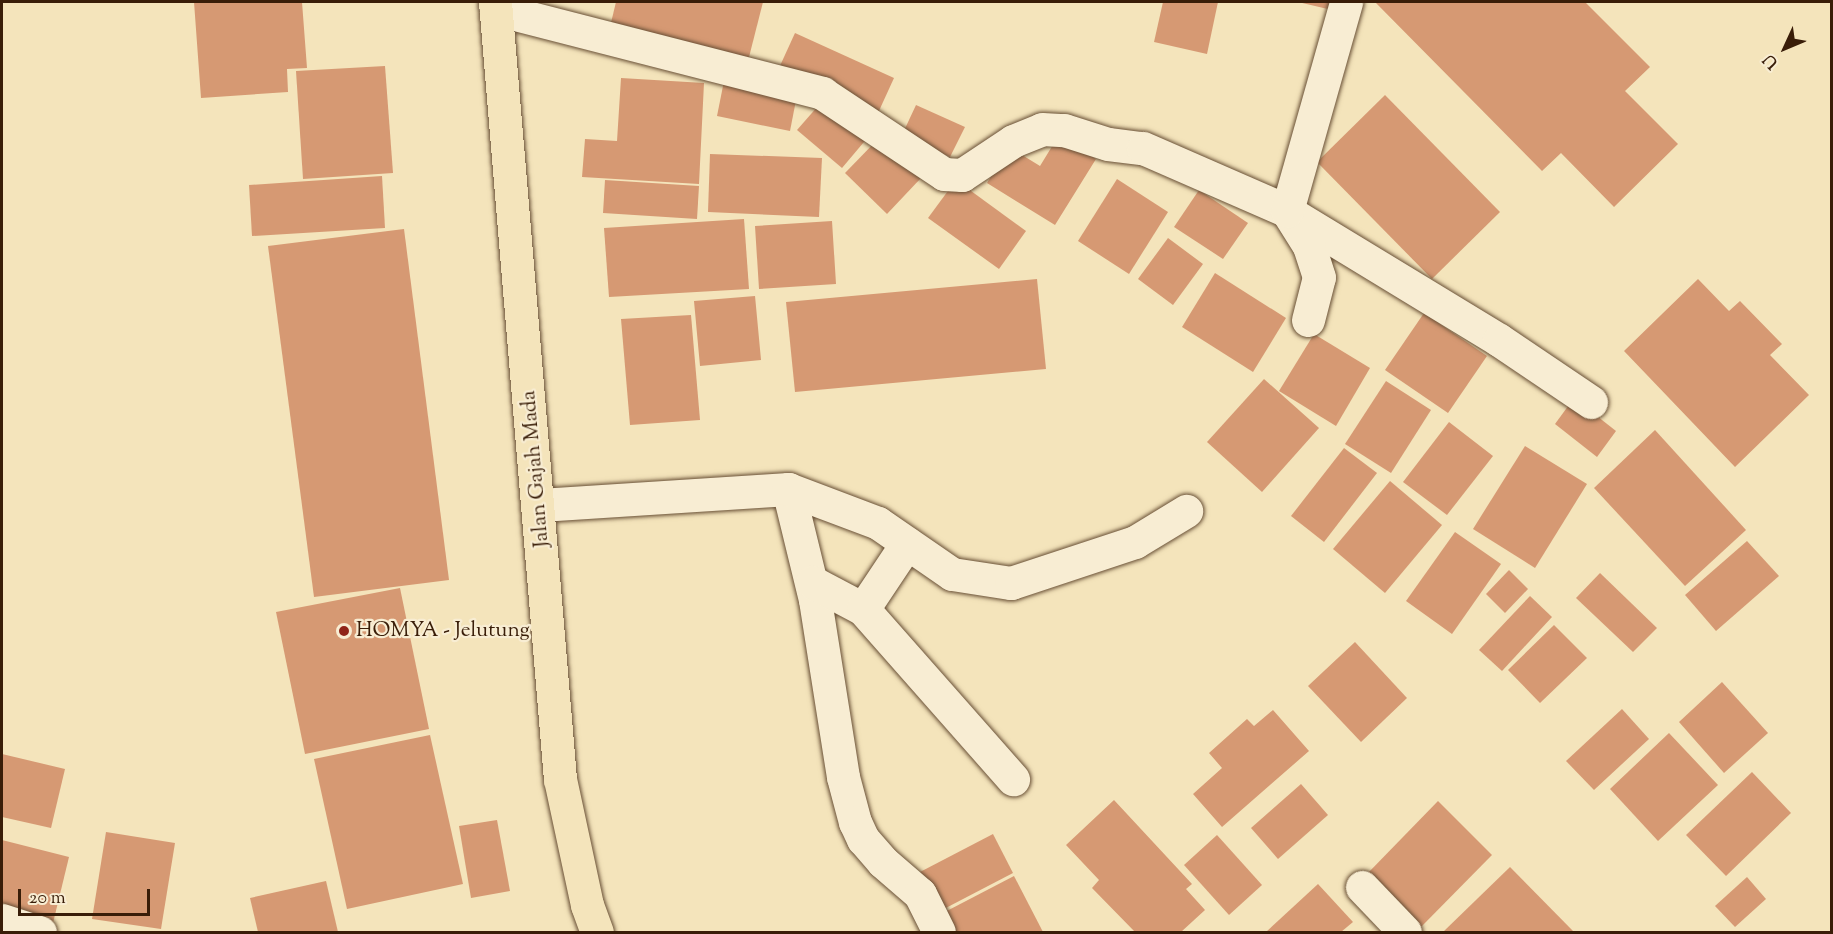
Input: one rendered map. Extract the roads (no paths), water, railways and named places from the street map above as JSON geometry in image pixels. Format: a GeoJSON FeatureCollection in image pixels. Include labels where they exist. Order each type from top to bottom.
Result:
{"type":"FeatureCollection","features":[{"type":"Feature","properties":{"kind":"main road","name":"Jalan Gajah Mada"},"geometry":{"type":"LineString","coordinates":[[495,5],[540,505],[560,779],[586,906],[597,933]]}},
{"type":"Feature","properties":{"kind":"street"},"geometry":{"type":"LineString","coordinates":[[1308,320],[1318,277],[1309,246],[1287,211],[1346,2]]}},
{"type":"Feature","properties":{"kind":"street"},"geometry":{"type":"LineString","coordinates":[[495,5],[822,93],[944,174],[962,175],[1013,141],[1042,129],[1064,130],[1108,144],[1143,148],[1287,211],[1499,340],[1591,402]]}},
{"type":"Feature","properties":{"kind":"street"},"geometry":{"type":"LineString","coordinates":[[540,505],[788,489],[878,523],[952,574],[1011,583],[1135,542],[1186,511]]}},
{"type":"Feature","properties":{"kind":"street"},"geometry":{"type":"LineString","coordinates":[[788,489],[812,582],[843,777],[855,822],[863,839],[883,861],[920,894],[939,933]]}},
{"type":"Feature","properties":{"kind":"street"},"geometry":{"type":"LineString","coordinates":[[863,609],[907,543]]}},
{"type":"Feature","properties":{"kind":"street"},"geometry":{"type":"LineString","coordinates":[[812,582],[863,609],[1012,779]]}},
{"type":"Feature","properties":{"kind":"street"},"geometry":{"type":"LineString","coordinates":[[1362,887],[1405,933]]}},
{"type":"Feature","properties":{"kind":"street"},"geometry":{"type":"LineString","coordinates":[[2,921],[40,933]]}},
{"type":"Feature","properties":{"kind":"place","name":"HOMYA - Jelutung"},"geometry":{"type":"Point","coordinates":[344,631]}}]}
